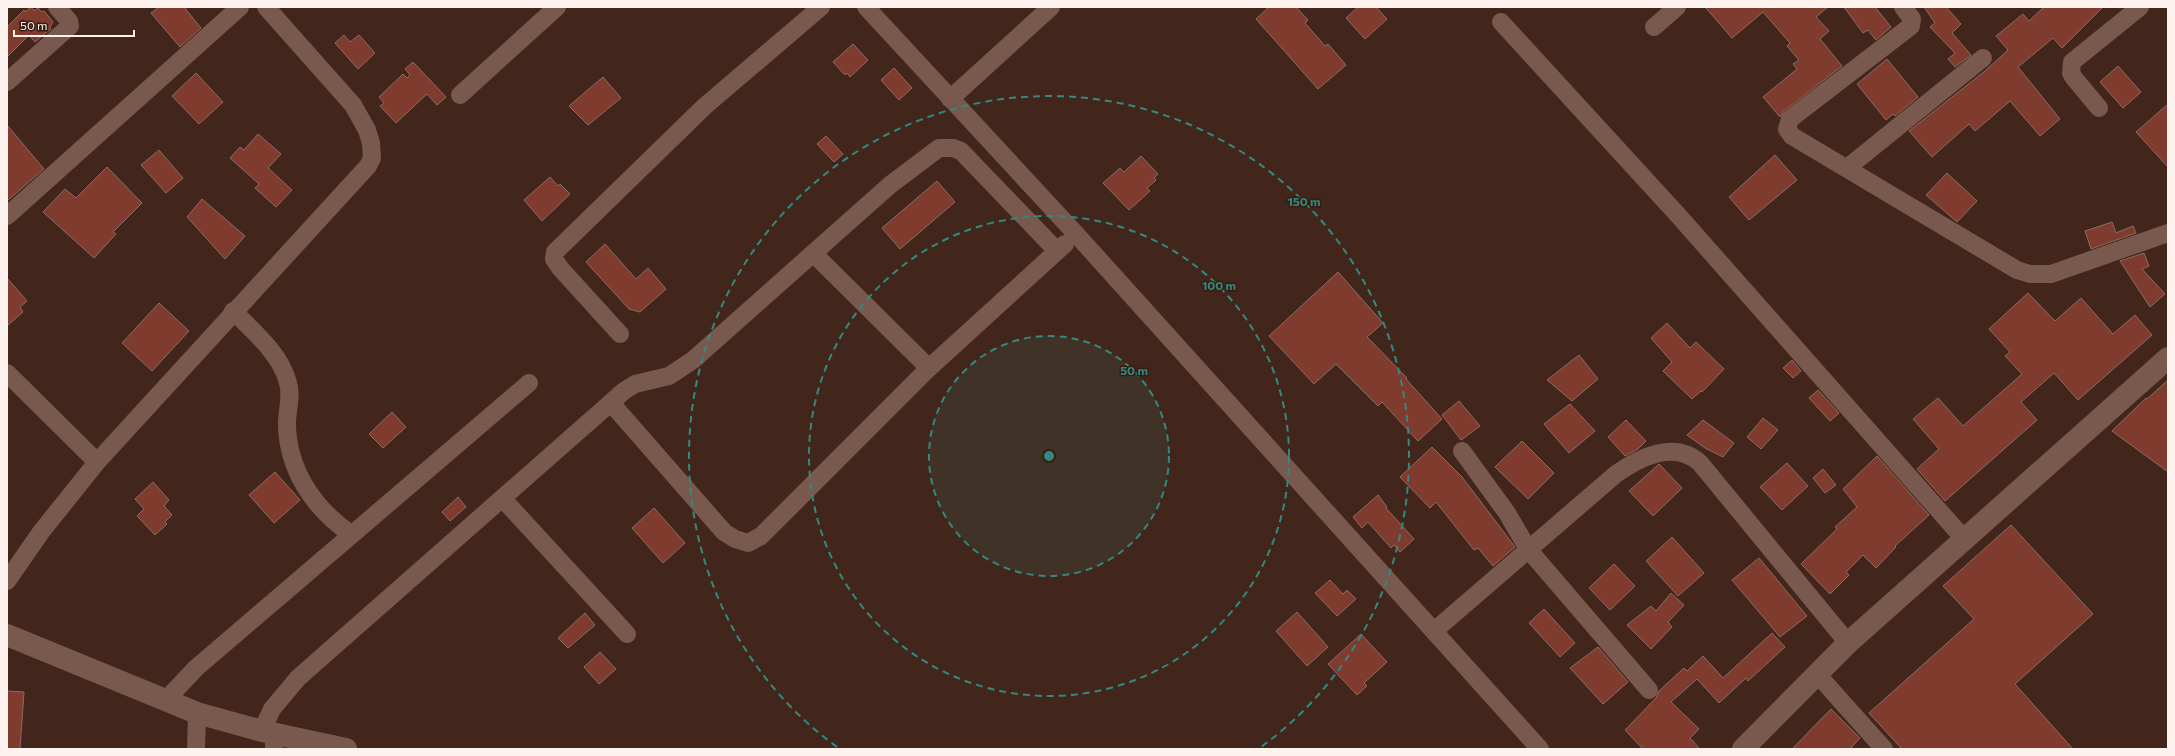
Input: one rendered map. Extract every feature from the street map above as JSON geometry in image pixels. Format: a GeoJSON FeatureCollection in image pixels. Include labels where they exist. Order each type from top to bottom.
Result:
{"type":"FeatureCollection","features":[{"type":"Feature","properties":{"kind":"main road"},"geometry":{"type":"LineString","coordinates":[[1743,749],[1848,643],[2168,358]]}},
{"type":"Feature","properties":{"kind":"main road"},"geometry":{"type":"LineString","coordinates":[[7,635],[165,701],[270,738],[346,749]]}},
{"type":"Feature","properties":{"kind":"street"},"geometry":{"type":"LineString","coordinates":[[7,82],[70,26],[69,21],[57,7]]}},
{"type":"Feature","properties":{"kind":"street"},"geometry":{"type":"LineString","coordinates":[[7,216],[240,7]]}},
{"type":"Feature","properties":{"kind":"street"},"geometry":{"type":"LineString","coordinates":[[7,581],[40,532],[97,462],[233,311],[368,166],[372,158],[372,151],[367,130],[353,105],[266,7]]}},
{"type":"Feature","properties":{"kind":"street"},"geometry":{"type":"LineString","coordinates":[[460,95],[558,7]]}},
{"type":"Feature","properties":{"kind":"street"},"geometry":{"type":"LineString","coordinates":[[620,334],[560,268],[554,259],[555,252],[705,106],[822,7]]}},
{"type":"Feature","properties":{"kind":"street"},"geometry":{"type":"LineString","coordinates":[[866,7],[1076,234],[1540,749]]}},
{"type":"Feature","properties":{"kind":"street"},"geometry":{"type":"LineString","coordinates":[[950,99],[1051,7]]}},
{"type":"Feature","properties":{"kind":"street"},"geometry":{"type":"LineString","coordinates":[[1654,28],[1677,7]]}},
{"type":"Feature","properties":{"kind":"street"},"geometry":{"type":"LineString","coordinates":[[1904,7],[1912,19],[1911,26],[1908,30],[1788,122],[1787,129],[1792,136],[2017,270],[2030,274],[2051,274],[2168,234]]}},
{"type":"Feature","properties":{"kind":"street"},"geometry":{"type":"LineString","coordinates":[[2099,108],[2071,73],[2072,62],[2140,7]]}},
{"type":"Feature","properties":{"kind":"street"},"geometry":{"type":"LineString","coordinates":[[1501,22],[1677,214],[1965,540]]}},
{"type":"Feature","properties":{"kind":"street"},"geometry":{"type":"LineString","coordinates":[[1847,168],[1983,58]]}},
{"type":"Feature","properties":{"kind":"street"},"geometry":{"type":"LineString","coordinates":[[270,738],[272,709],[298,678],[503,500],[612,402],[635,384],[669,376],[693,360],[890,185],[939,148],[953,148],[961,151],[1057,251]]}},
{"type":"Feature","properties":{"kind":"street"},"geometry":{"type":"LineString","coordinates":[[612,402],[724,532],[735,539],[748,543],[761,536],[929,368],[1076,234]]}},
{"type":"Feature","properties":{"kind":"street"},"geometry":{"type":"LineString","coordinates":[[814,254],[929,368]]}},
{"type":"Feature","properties":{"kind":"street"},"geometry":{"type":"LineString","coordinates":[[233,311],[269,348],[285,374],[289,384],[287,421],[288,443],[292,460],[302,480],[316,502],[330,518],[351,534]]}},
{"type":"Feature","properties":{"kind":"street"},"geometry":{"type":"LineString","coordinates":[[7,373],[97,462]]}},
{"type":"Feature","properties":{"kind":"street"},"geometry":{"type":"LineString","coordinates":[[165,701],[196,668],[529,383]]}},
{"type":"Feature","properties":{"kind":"street"},"geometry":{"type":"LineString","coordinates":[[1462,451],[1507,512],[1528,549],[1649,690]]}},
{"type":"Feature","properties":{"kind":"street"},"geometry":{"type":"LineString","coordinates":[[1434,631],[1528,549],[1629,465],[1640,459],[1661,453],[1684,452],[1693,456],[1700,462],[1848,643]]}},
{"type":"Feature","properties":{"kind":"street"},"geometry":{"type":"LineString","coordinates":[[503,500],[627,634]]}},
{"type":"Feature","properties":{"kind":"street"},"geometry":{"type":"LineString","coordinates":[[1818,674],[1884,749]]}},
{"type":"Feature","properties":{"kind":"street"},"geometry":{"type":"LineString","coordinates":[[196,749],[197,713]]}},
{"type":"Feature","properties":{"kind":"building"},"geometry":{"type":"Polygon","coordinates":[[[31,7],[34,11],[38,8],[42,12],[44,11],[53,22],[50,27],[51,29],[35,42],[29,35],[7,57],[7,27],[24,10],[25,12],[31,7]]]}},
{"type":"Feature","properties":{"kind":"building"},"geometry":{"type":"Polygon","coordinates":[[[159,7],[184,7],[201,28],[180,47],[151,13],[159,7]]]}},
{"type":"Feature","properties":{"kind":"building"},"geometry":{"type":"Polygon","coordinates":[[[1269,7],[1296,7],[1308,20],[1305,23],[1325,46],[1328,44],[1346,65],[1318,89],[1256,19],[1269,7]]]}},
{"type":"Feature","properties":{"kind":"building"},"geometry":{"type":"Polygon","coordinates":[[[1358,7],[1376,7],[1387,19],[1365,39],[1346,18],[1358,7]]]}},
{"type":"Feature","properties":{"kind":"building"},"geometry":{"type":"Polygon","coordinates":[[[1705,7],[1828,7],[1816,17],[1829,31],[1820,39],[1842,66],[1784,111],[1780,117],[1763,97],[1797,69],[1793,64],[1799,60],[1787,46],[1790,43],[1763,12],[1732,38],[1705,7]]]}},
{"type":"Feature","properties":{"kind":"building"},"geometry":{"type":"Polygon","coordinates":[[[1844,7],[1875,7],[1891,27],[1876,40],[1868,30],[1863,33],[1844,7]]]}},
{"type":"Feature","properties":{"kind":"building"},"geometry":{"type":"Polygon","coordinates":[[[1924,7],[1946,7],[1961,24],[1952,33],[1971,55],[1955,67],[1948,59],[1955,53],[1930,27],[1935,23],[1924,7]]]}},
{"type":"Feature","properties":{"kind":"building"},"geometry":{"type":"Polygon","coordinates":[[[2044,7],[2103,7],[2062,48],[2053,38],[2018,67],[2060,119],[2040,136],[2010,101],[1975,131],[1969,124],[1932,157],[1909,131],[1985,71],[2008,50],[1996,36],[2023,14],[2029,21],[2044,7]]]}},
{"type":"Feature","properties":{"kind":"building"},"geometry":{"type":"Polygon","coordinates":[[[344,35],[350,42],[359,35],[375,53],[358,69],[335,43],[344,35]]]}},
{"type":"Feature","properties":{"kind":"building"},"geometry":{"type":"Polygon","coordinates":[[[853,44],[868,60],[850,77],[847,73],[845,75],[833,62],[853,44]]]}},
{"type":"Feature","properties":{"kind":"building"},"geometry":{"type":"Polygon","coordinates":[[[1887,59],[1918,97],[1895,116],[1893,114],[1886,120],[1857,84],[1887,59]]]}},
{"type":"Feature","properties":{"kind":"building"},"geometry":{"type":"Polygon","coordinates":[[[413,62],[446,97],[437,105],[427,94],[396,123],[380,106],[384,103],[379,97],[403,74],[407,78],[410,75],[405,69],[413,62]]]}},
{"type":"Feature","properties":{"kind":"building"},"geometry":{"type":"Polygon","coordinates":[[[2118,66],[2141,92],[2123,108],[2100,82],[2118,66]]]}},
{"type":"Feature","properties":{"kind":"building"},"geometry":{"type":"Polygon","coordinates":[[[894,68],[912,88],[899,100],[881,80],[894,68]]]}},
{"type":"Feature","properties":{"kind":"building"},"geometry":{"type":"Polygon","coordinates":[[[196,73],[223,102],[199,124],[172,96],[196,73]]]}},
{"type":"Feature","properties":{"kind":"building"},"geometry":{"type":"Polygon","coordinates":[[[603,77],[621,98],[588,125],[569,106],[603,77]]]}},
{"type":"Feature","properties":{"kind":"building"},"geometry":{"type":"Polygon","coordinates":[[[2168,104],[2168,167],[2136,132],[2168,104]]]}},
{"type":"Feature","properties":{"kind":"building"},"geometry":{"type":"Polygon","coordinates":[[[7,125],[44,169],[7,201],[7,125]]]}},
{"type":"Feature","properties":{"kind":"building"},"geometry":{"type":"Polygon","coordinates":[[[258,134],[281,154],[268,168],[292,190],[276,207],[255,188],[259,184],[230,158],[240,147],[244,150],[258,134]]]}},
{"type":"Feature","properties":{"kind":"building"},"geometry":{"type":"Polygon","coordinates":[[[826,136],[843,154],[834,162],[817,144],[826,136]]]}},
{"type":"Feature","properties":{"kind":"building"},"geometry":{"type":"Polygon","coordinates":[[[159,150],[183,178],[166,193],[141,165],[159,150]]]}},
{"type":"Feature","properties":{"kind":"building"},"geometry":{"type":"Polygon","coordinates":[[[1775,155],[1797,180],[1749,220],[1729,197],[1775,155]]]}},
{"type":"Feature","properties":{"kind":"building"},"geometry":{"type":"Polygon","coordinates":[[[1141,156],[1158,174],[1154,178],[1156,180],[1147,188],[1150,191],[1129,210],[1103,183],[1120,168],[1124,172],[1141,156]]]}},
{"type":"Feature","properties":{"kind":"building"},"geometry":{"type":"Polygon","coordinates":[[[107,167],[142,203],[113,232],[116,234],[94,258],[43,212],[65,189],[76,198],[107,167]]]}},
{"type":"Feature","properties":{"kind":"building"},"geometry":{"type":"Polygon","coordinates":[[[1947,173],[1977,201],[1957,222],[1926,195],[1947,173]]]}},
{"type":"Feature","properties":{"kind":"building"},"geometry":{"type":"Polygon","coordinates":[[[550,177],[558,186],[560,184],[570,194],[542,221],[524,200],[550,177]]]}},
{"type":"Feature","properties":{"kind":"building"},"geometry":{"type":"Polygon","coordinates":[[[937,181],[955,202],[900,249],[882,228],[937,181]]]}},
{"type":"Feature","properties":{"kind":"building"},"geometry":{"type":"Polygon","coordinates":[[[202,199],[245,236],[225,259],[187,217],[202,199]]]}},
{"type":"Feature","properties":{"kind":"building"},"geometry":{"type":"Polygon","coordinates":[[[2112,222],[2116,233],[2133,226],[2136,233],[2091,249],[2085,231],[2112,222]]]}},
{"type":"Feature","properties":{"kind":"building"},"geometry":{"type":"Polygon","coordinates":[[[605,244],[636,279],[648,268],[666,289],[640,312],[629,309],[586,262],[605,244]]]}},
{"type":"Feature","properties":{"kind":"building"},"geometry":{"type":"Polygon","coordinates":[[[2144,253],[2149,266],[2142,269],[2165,294],[2150,307],[2120,261],[2144,253]]]}},
{"type":"Feature","properties":{"kind":"building"},"geometry":{"type":"Polygon","coordinates":[[[1338,272],[1383,323],[1367,337],[1407,378],[1406,379],[1442,419],[1418,441],[1382,402],[1378,406],[1336,364],[1314,384],[1269,336],[1338,272]]]}},
{"type":"Feature","properties":{"kind":"building"},"geometry":{"type":"Polygon","coordinates":[[[7,278],[27,301],[20,307],[23,312],[7,326],[7,278]]]}},
{"type":"Feature","properties":{"kind":"building"},"geometry":{"type":"Polygon","coordinates":[[[2028,293],[2055,321],[2081,298],[2113,334],[2135,315],[2152,335],[2078,400],[2054,373],[2021,402],[2037,420],[1945,501],[1917,469],[1939,449],[1913,419],[1938,398],[1963,426],[2022,374],[2005,356],[2010,352],[1989,329],[2028,293]]]}},
{"type":"Feature","properties":{"kind":"building"},"geometry":{"type":"Polygon","coordinates":[[[159,303],[189,331],[152,371],[122,343],[159,303]]]}},
{"type":"Feature","properties":{"kind":"building"},"geometry":{"type":"Polygon","coordinates":[[[1667,323],[1690,348],[1696,342],[1724,369],[1702,392],[1701,391],[1692,399],[1663,371],[1672,362],[1651,338],[1667,323]]]}},
{"type":"Feature","properties":{"kind":"building"},"geometry":{"type":"Polygon","coordinates":[[[1579,355],[1598,379],[1572,401],[1547,380],[1579,355]]]}},
{"type":"Feature","properties":{"kind":"building"},"geometry":{"type":"Polygon","coordinates":[[[1792,360],[1801,371],[1793,378],[1783,368],[1792,360]]]}},
{"type":"Feature","properties":{"kind":"building"},"geometry":{"type":"Polygon","coordinates":[[[2168,380],[2168,472],[2112,431],[2146,398],[2147,399],[2168,380]]]}},
{"type":"Feature","properties":{"kind":"building"},"geometry":{"type":"Polygon","coordinates":[[[1818,390],[1839,413],[1830,421],[1809,398],[1818,390]]]}},
{"type":"Feature","properties":{"kind":"building"},"geometry":{"type":"Polygon","coordinates":[[[1459,401],[1480,426],[1461,440],[1442,415],[1459,401]]]}},
{"type":"Feature","properties":{"kind":"building"},"geometry":{"type":"Polygon","coordinates":[[[1570,404],[1595,431],[1569,453],[1544,424],[1570,404]]]}},
{"type":"Feature","properties":{"kind":"building"},"geometry":{"type":"Polygon","coordinates":[[[392,412],[406,427],[383,448],[369,434],[392,412]]]}},
{"type":"Feature","properties":{"kind":"building"},"geometry":{"type":"Polygon","coordinates":[[[1763,418],[1778,430],[1761,449],[1747,437],[1763,418]]]}},
{"type":"Feature","properties":{"kind":"building"},"geometry":{"type":"Polygon","coordinates":[[[1626,420],[1646,441],[1638,449],[1625,456],[1608,437],[1626,420]]]}},
{"type":"Feature","properties":{"kind":"building"},"geometry":{"type":"Polygon","coordinates":[[[1703,420],[1734,443],[1723,457],[1705,448],[1687,435],[1703,420]]]}},
{"type":"Feature","properties":{"kind":"building"},"geometry":{"type":"Polygon","coordinates":[[[1522,441],[1554,473],[1528,499],[1495,467],[1522,441]]]}},
{"type":"Feature","properties":{"kind":"building"},"geometry":{"type":"Polygon","coordinates":[[[1432,447],[1462,477],[1515,547],[1493,566],[1478,548],[1474,550],[1436,502],[1430,508],[1400,477],[1432,447]]]}},
{"type":"Feature","properties":{"kind":"building"},"geometry":{"type":"Polygon","coordinates":[[[1877,456],[1929,515],[1895,546],[1896,547],[1876,568],[1863,555],[1846,572],[1849,575],[1830,594],[1801,564],[1837,529],[1835,527],[1857,507],[1843,489],[1877,456]]]}},
{"type":"Feature","properties":{"kind":"building"},"geometry":{"type":"Polygon","coordinates":[[[1787,463],[1808,486],[1782,510],[1760,487],[1787,463]]]}},
{"type":"Feature","properties":{"kind":"building"},"geometry":{"type":"Polygon","coordinates":[[[1659,464],[1682,488],[1653,516],[1629,491],[1659,464]]]}},
{"type":"Feature","properties":{"kind":"building"},"geometry":{"type":"Polygon","coordinates":[[[1823,469],[1836,485],[1825,493],[1813,478],[1823,469]]]}},
{"type":"Feature","properties":{"kind":"building"},"geometry":{"type":"Polygon","coordinates":[[[275,472],[300,500],[274,523],[249,495],[275,472]]]}},
{"type":"Feature","properties":{"kind":"building"},"geometry":{"type":"Polygon","coordinates":[[[153,482],[169,500],[164,506],[172,515],[165,522],[167,524],[155,535],[137,516],[144,509],[135,499],[153,482]]]}},
{"type":"Feature","properties":{"kind":"building"},"geometry":{"type":"Polygon","coordinates":[[[1378,495],[1387,507],[1386,508],[1414,539],[1400,552],[1394,545],[1391,548],[1368,522],[1362,528],[1353,517],[1378,495]]]}},
{"type":"Feature","properties":{"kind":"building"},"geometry":{"type":"Polygon","coordinates":[[[458,497],[466,507],[450,521],[442,512],[458,497]]]}},
{"type":"Feature","properties":{"kind":"building"},"geometry":{"type":"Polygon","coordinates":[[[654,508],[685,543],[663,563],[632,528],[654,508]]]}},
{"type":"Feature","properties":{"kind":"building"},"geometry":{"type":"Polygon","coordinates":[[[2011,525],[2093,614],[2015,684],[2073,749],[1902,749],[1869,713],[1974,619],[1943,586],[2011,525]]]}},
{"type":"Feature","properties":{"kind":"building"},"geometry":{"type":"Polygon","coordinates":[[[1672,537],[1704,573],[1678,596],[1646,561],[1672,537]]]}},
{"type":"Feature","properties":{"kind":"building"},"geometry":{"type":"Polygon","coordinates":[[[1759,558],[1807,616],[1780,637],[1732,580],[1759,558]]]}},
{"type":"Feature","properties":{"kind":"building"},"geometry":{"type":"Polygon","coordinates":[[[1614,564],[1635,586],[1610,610],[1589,588],[1614,564]]]}},
{"type":"Feature","properties":{"kind":"building"},"geometry":{"type":"Polygon","coordinates":[[[1330,580],[1343,594],[1347,590],[1356,599],[1337,616],[1315,593],[1330,580]]]}},
{"type":"Feature","properties":{"kind":"building"},"geometry":{"type":"Polygon","coordinates":[[[1671,593],[1684,605],[1668,622],[1672,627],[1651,649],[1627,625],[1651,606],[1656,611],[1671,593]]]}},
{"type":"Feature","properties":{"kind":"building"},"geometry":{"type":"Polygon","coordinates":[[[1544,609],[1575,643],[1560,657],[1529,623],[1544,609]]]}},
{"type":"Feature","properties":{"kind":"building"},"geometry":{"type":"Polygon","coordinates":[[[1297,612],[1328,647],[1307,666],[1276,631],[1297,612]]]}},
{"type":"Feature","properties":{"kind":"building"},"geometry":{"type":"Polygon","coordinates":[[[585,613],[595,625],[568,648],[558,638],[585,613]]]}},
{"type":"Feature","properties":{"kind":"building"},"geometry":{"type":"Polygon","coordinates":[[[1772,633],[1785,647],[1748,681],[1746,678],[1719,703],[1697,679],[1671,702],[1699,729],[1690,738],[1700,749],[1643,749],[1625,730],[1656,698],[1659,691],[1684,668],[1687,671],[1703,656],[1723,678],[1772,633]]]}},
{"type":"Feature","properties":{"kind":"building"},"geometry":{"type":"Polygon","coordinates":[[[1361,634],[1387,662],[1364,683],[1367,686],[1357,695],[1328,664],[1361,634]]]}},
{"type":"Feature","properties":{"kind":"building"},"geometry":{"type":"Polygon","coordinates":[[[1598,647],[1628,682],[1603,704],[1570,668],[1598,647]]]}},
{"type":"Feature","properties":{"kind":"building"},"geometry":{"type":"Polygon","coordinates":[[[600,652],[616,669],[599,684],[584,667],[600,652]]]}},
{"type":"Feature","properties":{"kind":"building"},"geometry":{"type":"Polygon","coordinates":[[[7,691],[24,692],[20,749],[7,749],[7,691]]]}},
{"type":"Feature","properties":{"kind":"building"},"geometry":{"type":"Polygon","coordinates":[[[1831,709],[1860,738],[1850,749],[1792,749],[1831,709]]]}}]}
